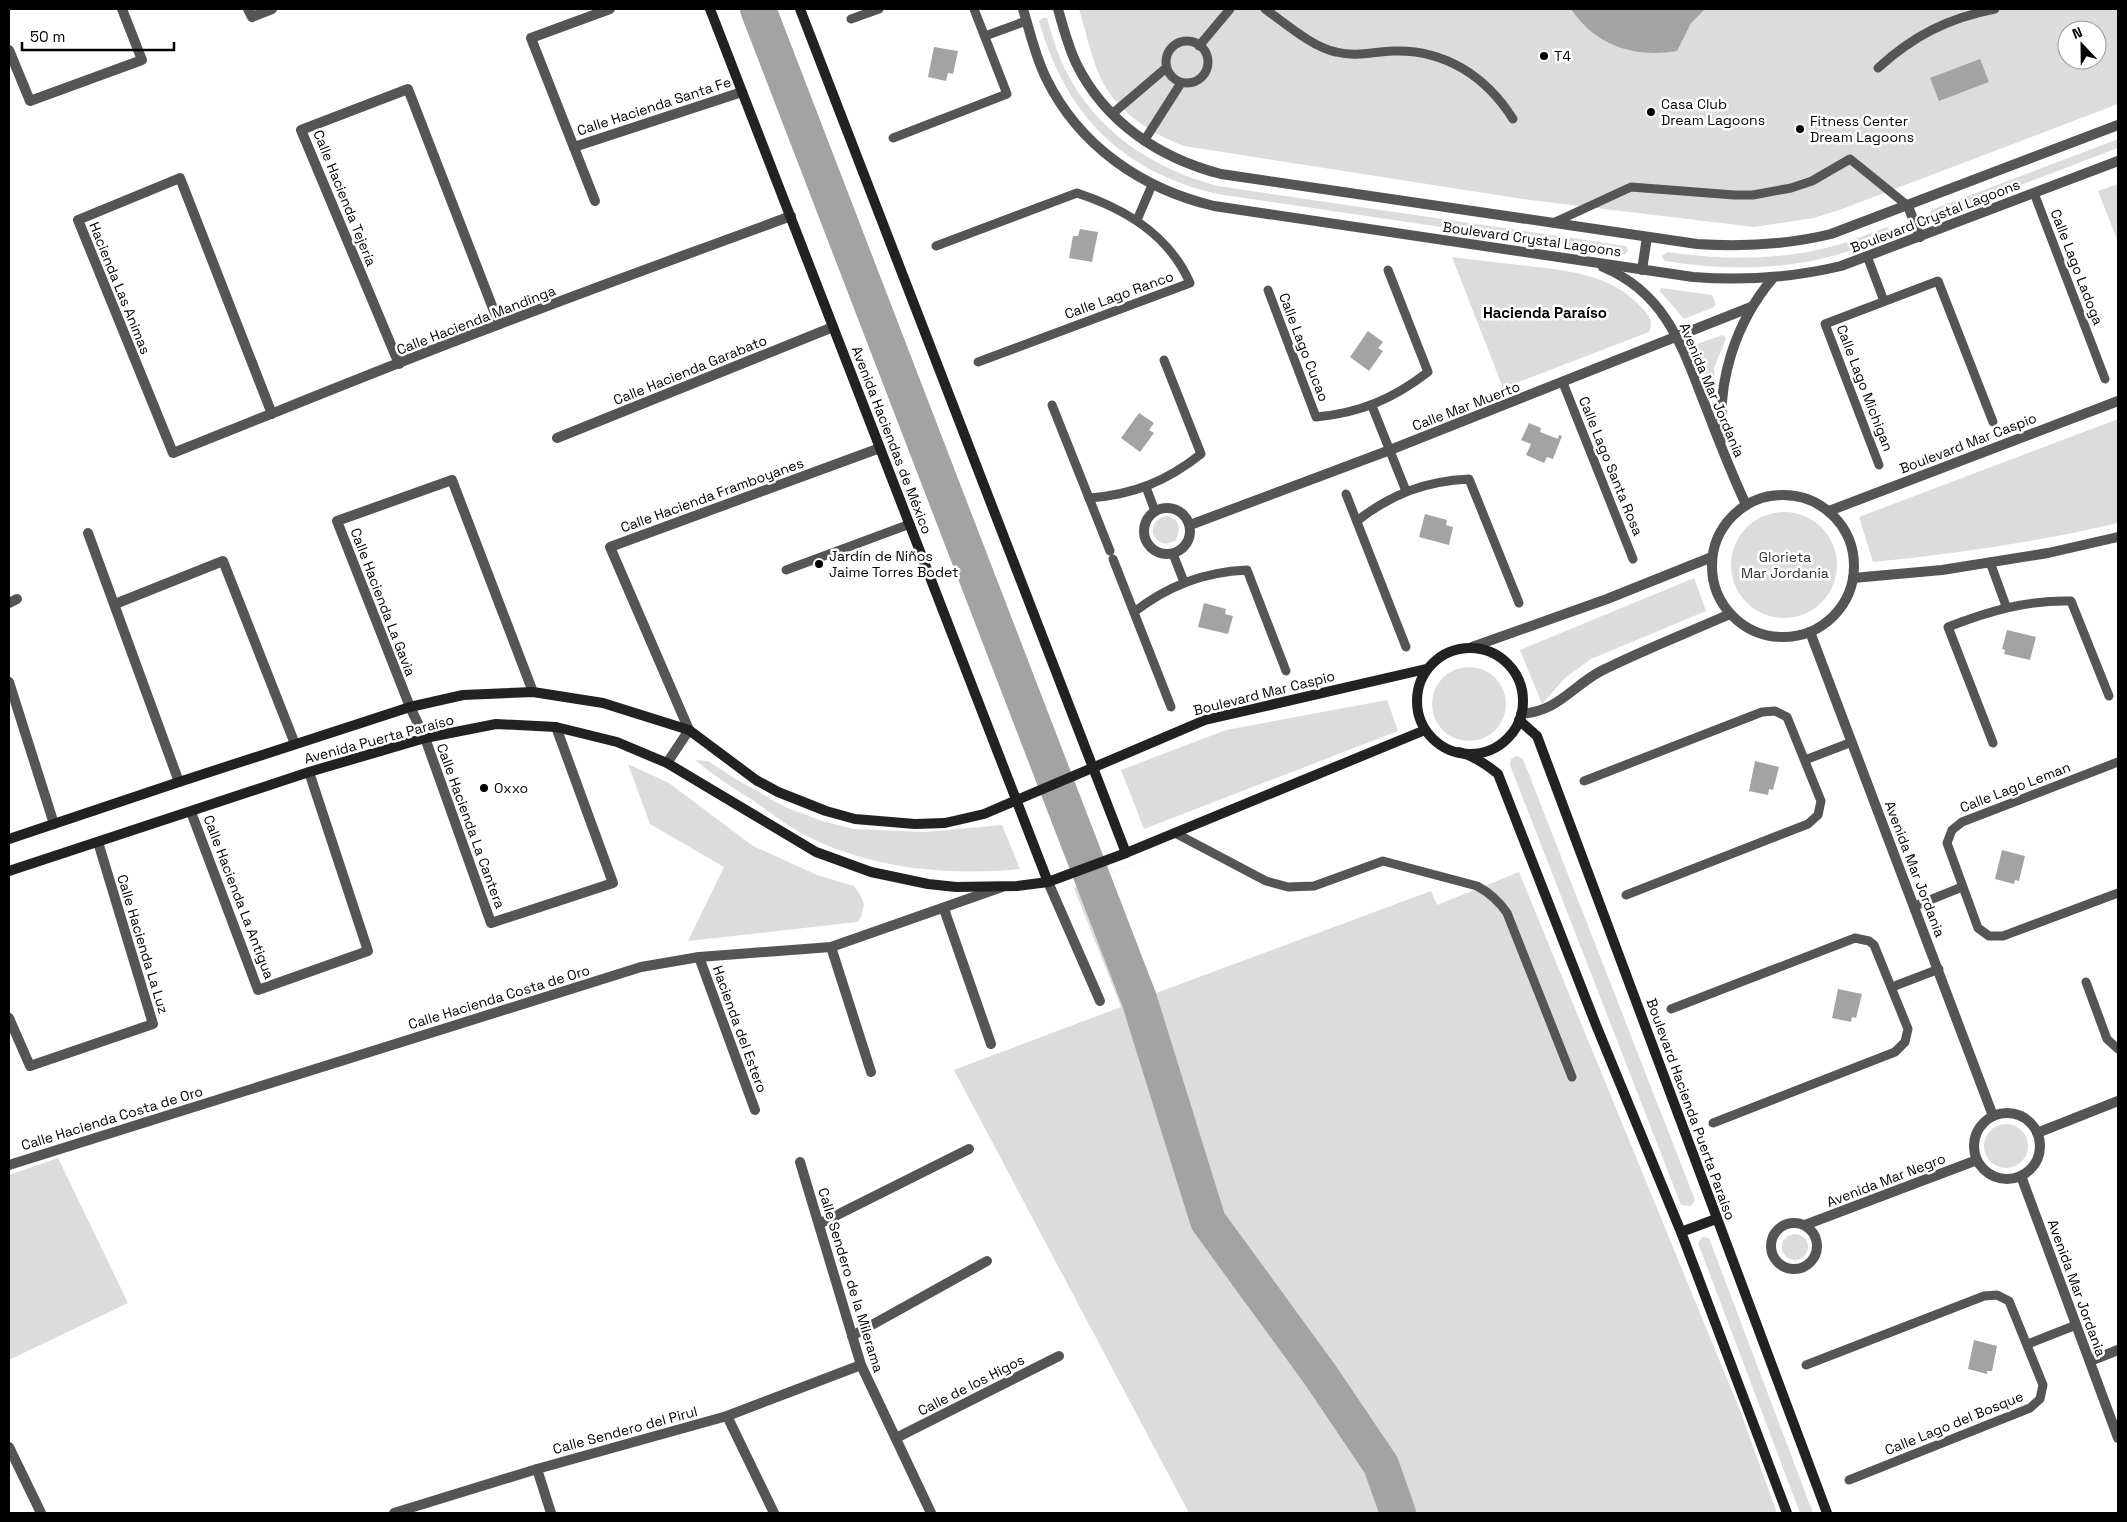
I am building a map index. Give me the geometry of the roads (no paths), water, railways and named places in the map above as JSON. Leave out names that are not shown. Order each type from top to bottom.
[{"type":"street","points":[[9,50],[30,101],[142,60],[122,9]]},
{"type":"street","points":[[248,9],[252,17],[272,9]]},
{"type":"street","name":"Calle Hacienda Santa Fe","points":[[595,201],[531,38],[610,9]]},
{"type":"street","name":"Avenida Haciendas de México","points":[[710,9],[1048,882]]},
{"type":"street","points":[[800,9],[1126,853],[1425,730]]},
{"type":"street","name":"Boulevard Crystal Lagoons","points":[[1023,9],[1036,56],[1046,78],[1072,119],[1106,154],[1125,169],[1152,185],[1190,200],[1214,206],[1642,270],[1725,280],[1773,278],[1812,273],[1840,266],[1920,237],[2118,161]]},
{"type":"street","name":"Boulevard Crystal Lagoons","points":[[1058,9],[1076,64],[1112,114],[1144,142],[1181,162],[1221,174],[1697,244],[1726,246],[1781,244],[1831,234],[2118,125]]},
{"type":"street","name":"Calle Hacienda Tejería","points":[[399,364],[301,130],[408,89],[499,324]]},
{"type":"street","name":"Calle Hacienda Santa Fe","points":[[574,147],[742,92]]},
{"type":"street","name":"Hacienda Las Animas","points":[[173,453],[78,220],[180,178],[272,414]]},
{"type":"street","points":[[1908,206],[1920,237]]},
{"type":"street","name":"Calle Hacienda Mandinga","points":[[173,453],[499,324],[791,216]]},
{"type":"street","points":[[1642,270],[1647,237]]},
{"type":"street","name":"Avenida Mar Jordania","points":[[1592,262],[1630,281],[1646,294],[1658,307],[1678,337],[1746,506]]},
{"type":"street","points":[[1722,450],[1722,406],[1727,367],[1732,350],[1751,307],[1773,278]]},
{"type":"street","name":"Calle Mar Muerto","points":[[1190,525],[1390,450],[1751,307]]},
{"type":"street","name":"Calle Hacienda Garabato","points":[[557,438],[833,327]]},
{"type":"street","name":"Boulevard Mar Caspio","points":[[1828,511],[2118,401]]},
{"type":"street","name":"Calle Hacienda Framboyanes","points":[[689,730],[610,547],[880,448]]},
{"type":"street","name":"Calle Hacienda La Gavia","points":[[425,738],[410,707],[337,521],[452,480],[533,692]]},
{"type":"street","points":[[1788,495],[1810,500],[1828,511],[1841,525],[1850,541],[1854,559],[1853,578],[1848,595],[1839,610],[1826,623],[1810,632],[1794,636],[1776,637],[1759,633],[1744,625],[1730,614],[1715,588],[1712,557],[1718,537],[1730,519],[1746,506],[1766,497],[1788,495]]},
{"type":"street","points":[[1162,508],[1178,510],[1184,515],[1190,525],[1189,538],[1186,545],[1173,554],[1153,550],[1145,540],[1145,523],[1155,511],[1162,508]]},
{"type":"street","points":[[88,533],[179,782]]},
{"type":"street","points":[[1853,578],[1942,570],[2048,553],[2118,537]]},
{"type":"street","points":[[1712,557],[1608,599],[1472,647],[1446,653],[1426,670],[1418,689],[1417,710],[1425,730],[1440,745],[1470,755],[1498,774],[1596,1025],[1681,1232],[1787,1513]]},
{"type":"street","points":[[115,604],[223,561],[295,744]]},
{"type":"street","points":[[1520,717],[1537,712],[1564,698],[1598,672],[1730,614]]},
{"type":"street","name":"Avenida Mar Jordania","points":[[1810,632],[1994,1116]]},
{"type":"street","points":[[1459,752],[1483,752],[1505,740],[1520,717],[1522,690],[1513,669],[1495,653],[1472,647]]},
{"type":"street","name":"Boulevard Mar Caspio","points":[[1031,794],[1205,720],[1426,670]]},
{"type":"street","points":[[9,682],[54,824]]},
{"type":"street","name":"Avenida Puerta Paraíso","points":[[9,839],[410,707],[463,694],[533,692],[603,703],[689,730],[735,766],[778,792],[810,806],[855,819],[900,824],[945,823],[984,814],[1031,794]]},
{"type":"street","name":"Boulevard Hacienda Puerta Paraíso","points":[[1520,717],[1537,736],[1827,1513]]},
{"type":"street","name":"Avenida Puerta Paraíso","points":[[9,871],[309,772],[425,738],[496,724],[556,726],[617,742],[667,763],[816,852],[872,872],[928,884],[1002,887],[1048,882],[1126,853]]},
{"type":"street","name":"Calle Hacienda La Cantera","points":[[425,738],[491,923],[613,883],[556,726]]},
{"type":"street","points":[[667,763],[689,730]]},
{"type":"street","name":"Calle Hacienda La Antigua","points":[[191,812],[258,990],[368,951],[309,772]]},
{"type":"street","name":"Calle Hacienda La Luz","points":[[9,1018],[30,1066],[153,1024],[98,842]]},
{"type":"street","points":[[1048,882],[1100,1001]]},
{"type":"street","name":"Calle Hacienda Costa de Oro","points":[[9,1165],[641,967],[699,957],[831,947],[944,909],[1002,887]]},
{"type":"street","points":[[944,909],[991,1044]]},
{"type":"street","points":[[831,947],[871,1072]]},
{"type":"street","name":"Hacienda del Estero","points":[[699,957],[755,1110]]},
{"type":"street","points":[[2038,1133],[2118,1101]]},
{"type":"street","points":[[2006,1113],[2019,1115],[2030,1122],[2038,1133],[2040,1152],[2030,1170],[2021,1176],[2011,1179],[1991,1175],[1977,1160],[1974,1143],[1976,1134],[1980,1127],[1994,1116],[2006,1113]]},
{"type":"street","points":[[819,1224],[969,1149]]},
{"type":"street","name":"Avenida Mar Negro","points":[[1805,1225],[1977,1160]]},
{"type":"street","name":"Calle Sendero de la Milerama","points":[[800,1162],[861,1365],[930,1513]]},
{"type":"street","name":"Avenida Mar Jordania","points":[[2021,1176],[2118,1438]]},
{"type":"street","points":[[1681,1232],[1716,1218]]},
{"type":"street","points":[[1791,1223],[1805,1225],[1815,1236],[1817,1244],[1813,1259],[1808,1265],[1800,1268],[1784,1267],[1773,1256],[1771,1249],[1774,1235],[1778,1229],[1791,1223]]},
{"type":"street","points":[[852,1336],[987,1262]]},
{"type":"street","points":[[2090,1361],[2118,1350]]},
{"type":"street","name":"Calle de los Higos","points":[[896,1438],[1059,1356]]},
{"type":"street","name":"Calle Sendero del Pirul","points":[[394,1513],[536,1469],[727,1416],[861,1365]]},
{"type":"street","points":[[727,1416],[774,1513]]},
{"type":"street","points":[[9,1447],[41,1513]]},
{"type":"street","points":[[536,1469],[551,1513]]},
{"type":"lane","points":[[851,20],[879,9]]},
{"type":"lane","points":[[893,138],[1007,94],[974,9]]},
{"type":"lane","points":[[1199,46],[1230,9]]},
{"type":"lane","points":[[1265,9],[1322,48],[1336,52],[1363,55],[1408,52],[1424,53],[1454,63],[1482,81],[1504,105],[1513,119]]},
{"type":"lane","points":[[1878,68],[1901,48],[1929,30],[1963,17],[1995,9]]},
{"type":"lane","points":[[985,36],[1026,21]]},
{"type":"lane","points":[[1188,41],[1199,46],[1206,52],[1208,59],[1205,72],[1195,82],[1181,83],[1169,75],[1166,68],[1166,55],[1175,44],[1188,41]]},
{"type":"lane","points":[[1112,114],[1166,68]]},
{"type":"lane","points":[[1144,142],[1181,83]]},
{"type":"lane","points":[[1553,223],[1631,187],[1753,195],[1791,188],[1812,180],[1850,158],[1908,206]]},
{"type":"lane","points":[[1137,220],[1152,185]]},
{"type":"lane","name":"Calle Lago Ranco","points":[[936,246],[1077,193],[1098,200],[1137,220],[1170,248],[1182,265],[1190,283],[978,362]]},
{"type":"lane","name":"Calle Lago Ladoga","points":[[2034,193],[2106,379]]},
{"type":"lane","points":[[1867,256],[1884,301]]},
{"type":"lane","name":"Calle Lago Cucao","points":[[1268,290],[1316,416],[1353,412],[1372,406],[1410,386],[1428,372],[1388,270]]},
{"type":"lane","name":"Calle Lago Michigan","points":[[1880,465],[1825,324],[1884,301],[1938,281],[1993,422]]},
{"type":"lane","points":[[1089,498],[1126,493],[1146,487],[1178,471],[1201,454],[1164,360]]},
{"type":"lane","name":"Calle Lago Santa Rosa","points":[[1563,382],[1633,559]]},
{"type":"lane","points":[[1052,405],[1171,707]]},
{"type":"lane","points":[[1372,406],[1406,490]]},
{"type":"lane","points":[[1356,521],[1371,509],[1406,490],[1440,481],[1469,478],[1518,604]]},
{"type":"lane","points":[[1146,487],[1155,511]]},
{"type":"lane","points":[[1346,494],[1406,647]]},
{"type":"lane","points":[[786,570],[910,524]]},
{"type":"lane","points":[[1173,554],[1184,582]]},
{"type":"lane","points":[[1990,562],[2006,606]]},
{"type":"lane","points":[[1134,612],[1150,600],[1184,582],[1225,571],[1247,570],[1286,671]]},
{"type":"lane","points":[[1993,743],[1948,626],[2006,606],[2049,601],[2071,601],[2109,696]]},
{"type":"lane","points":[[1584,781],[1768,711],[1775,711],[1787,717],[1821,801],[1818,815],[1808,824],[1626,895]]},
{"type":"lane","points":[[1805,760],[1852,742]]},
{"type":"lane","name":"Calle Lago Leman","points":[[2118,762],[1956,826],[1948,836],[1947,843],[1978,928],[1990,936],[1996,937],[2118,893]]},
{"type":"lane","points":[[1175,833],[1266,881],[1282,886],[1301,888],[1314,886],[1383,861],[1477,886],[1486,891],[1497,900],[1507,913],[1572,1077]]},
{"type":"lane","points":[[1915,906],[1962,887]]},
{"type":"lane","points":[[1671,1009],[1855,938],[1868,941],[1874,945],[1908,1029],[1905,1042],[1895,1052],[1713,1124]]},
{"type":"lane","points":[[1892,987],[1939,969]]},
{"type":"lane","points":[[2086,982],[2108,1039],[2118,1049]]},
{"type":"lane","name":"Calle Lago del Bosque","points":[[1806,1365],[1990,1294],[2009,1301],[2028,1344],[2043,1385],[2040,1398],[2036,1404],[1849,1480]]},
{"type":"lane","points":[[2028,1344],[2076,1326]]},
{"type":"waterway","points":[[758,9],[1139,999],[1208,1221],[1321,1376],[1381,1465],[1398,1513]]},
{"type":"place","name":"T4","points":[[1544,56]]},
{"type":"place","name":"Casa Club Dream Lagoons","points":[[1651,112]]},
{"type":"place","name":"Fitness Center Dream Lagoons","points":[[1800,129]]},
{"type":"place","name":"Jardín de Niños Jaime Torres Bodet","points":[[819,564]]},
{"type":"place","name":"Oxxo","points":[[484,788]]},
{"type":"district","name":"Hacienda Paraíso","points":[[1545,313]]},
{"type":"park label","name":"Glorieta Mar Jordania","points":[[1785,566]]}]
